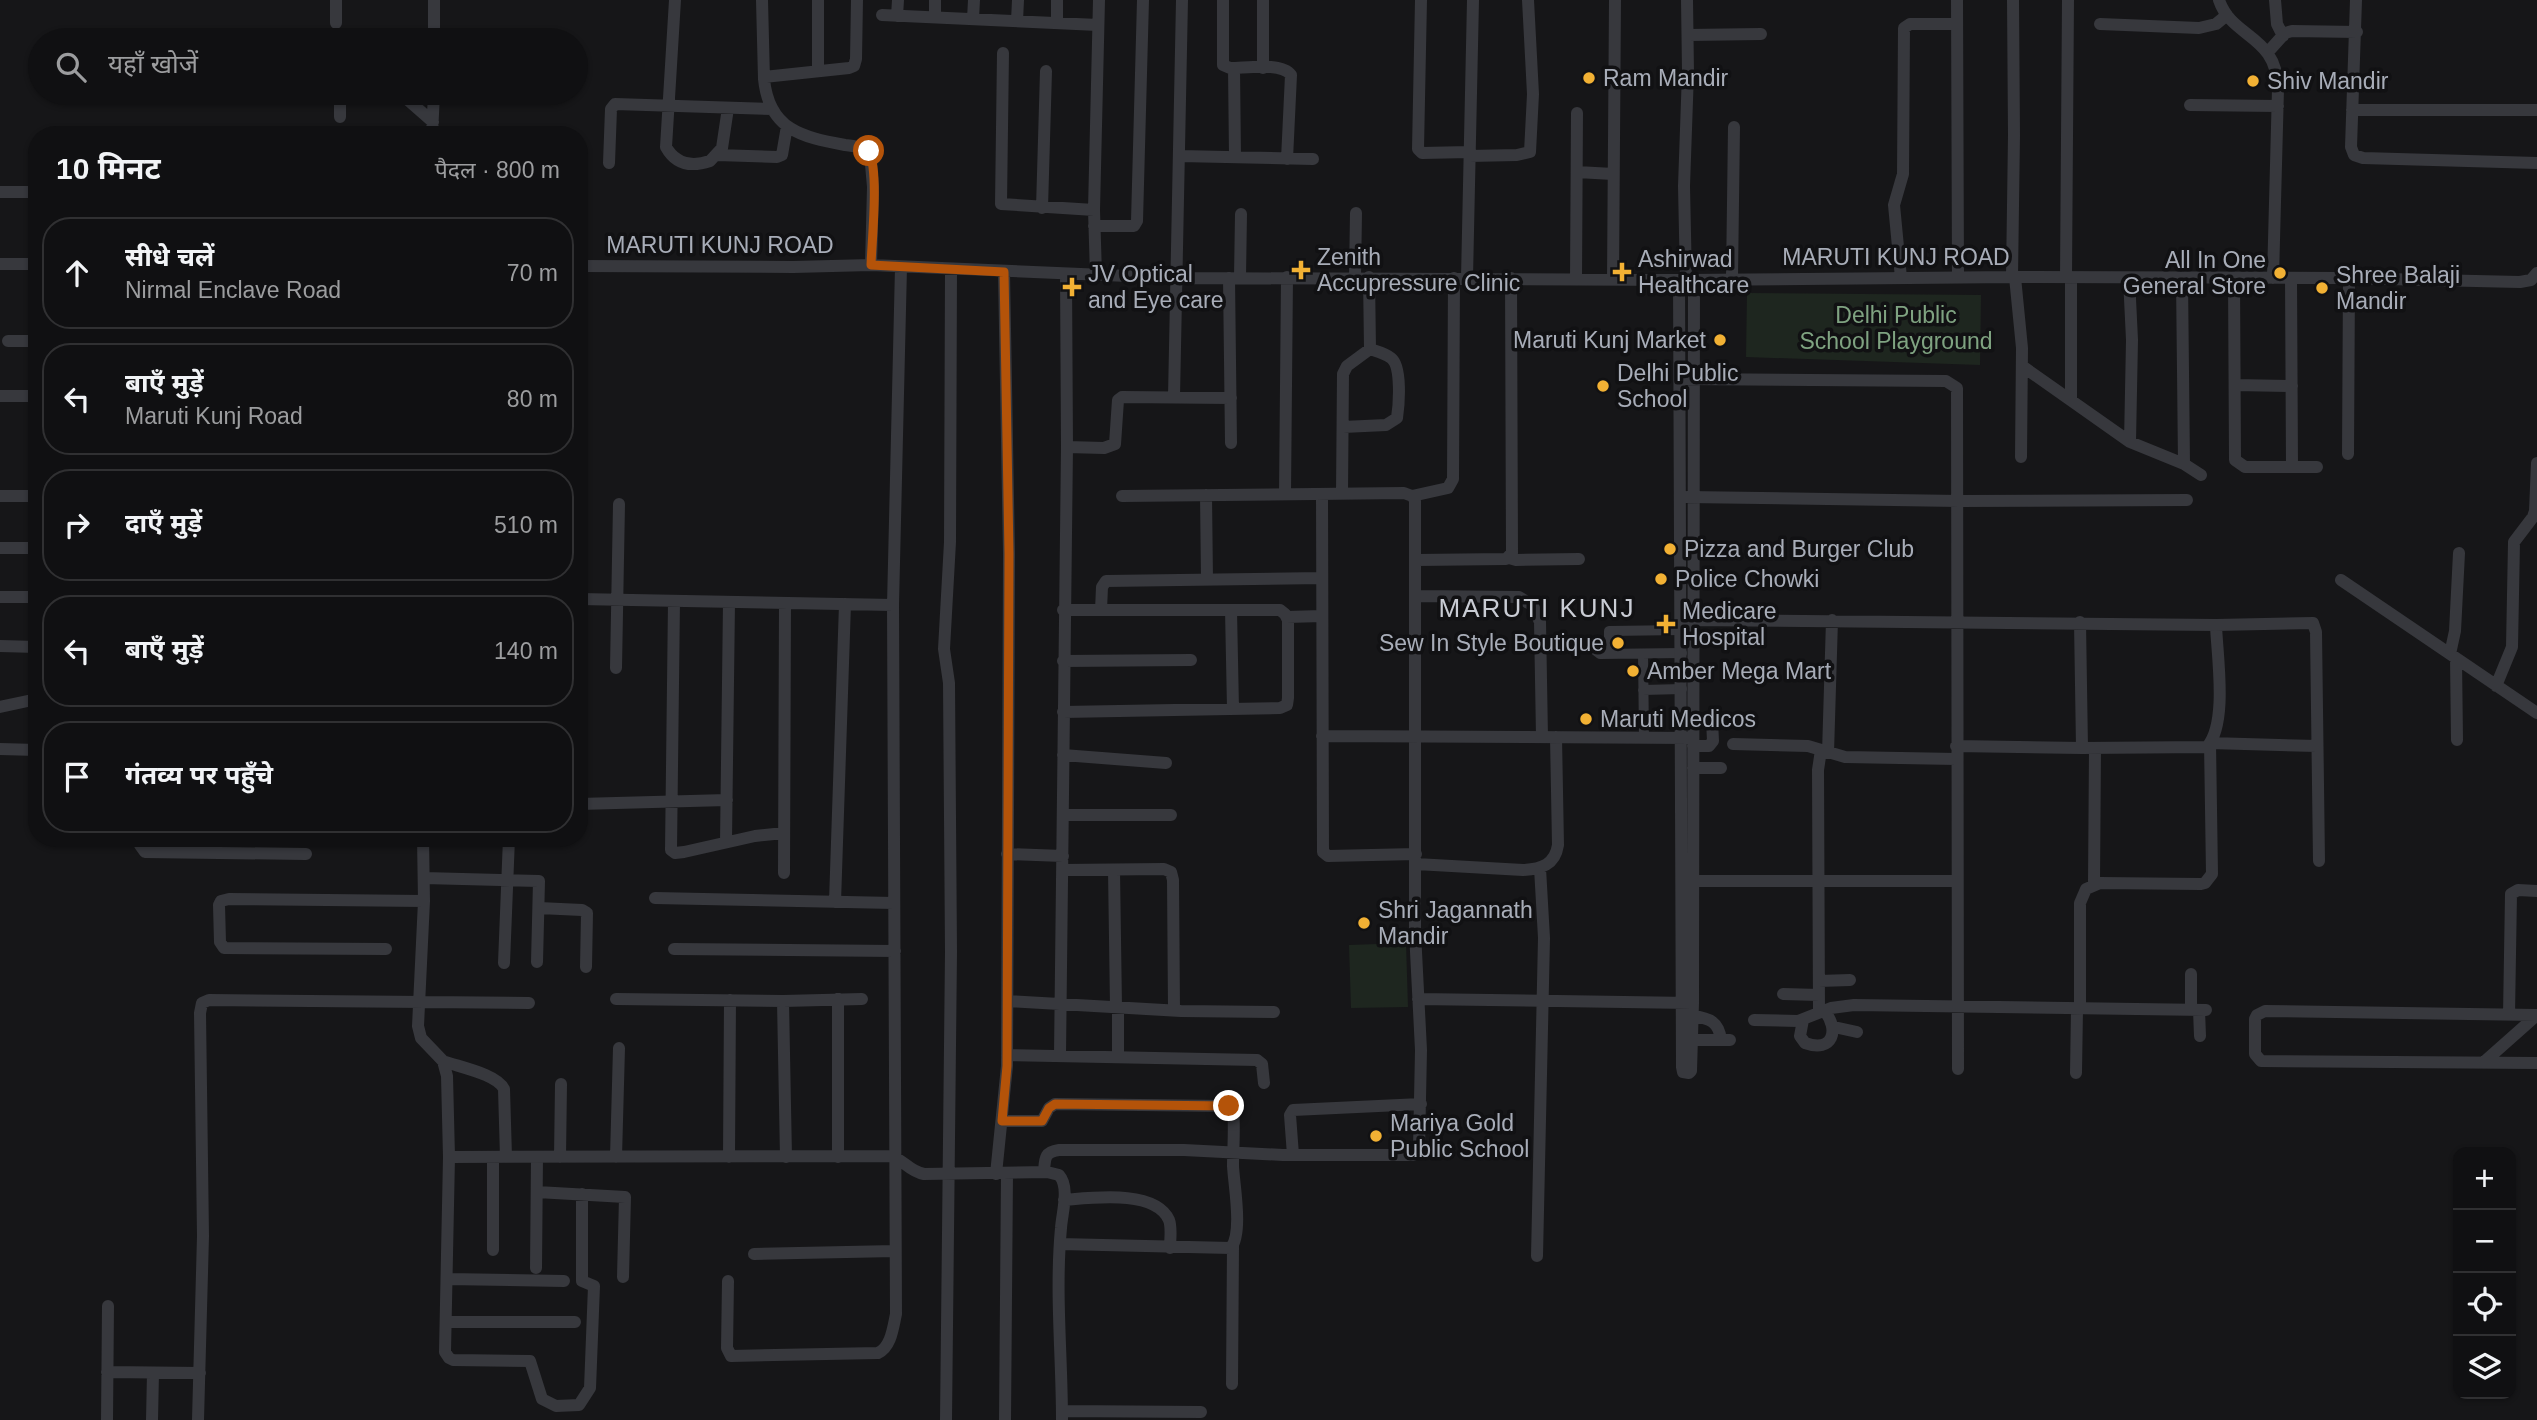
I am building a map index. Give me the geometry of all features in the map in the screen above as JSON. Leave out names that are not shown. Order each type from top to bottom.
[{"type":"street","points":[[336,0],[336,23]]},
{"type":"street","points":[[434,0],[434,28]]},
{"type":"street","points":[[674,0],[666,147],[671,156],[688,164],[710,161],[722,148],[728,108]]},
{"type":"street","points":[[762,0],[765,92],[772,109],[787,127],[809,139],[862,148],[870,153],[873,187],[871,265]]},
{"type":"street","points":[[818,0],[818,71]]},
{"type":"street","points":[[764,77],[854,66],[858,0]]},
{"type":"street","points":[[897,16],[898,0]]},
{"type":"street","points":[[935,0],[935,17]]},
{"type":"street","points":[[973,19],[974,0]]},
{"type":"street","points":[[1017,21],[1018,0]]},
{"type":"street","points":[[1057,0],[1057,23]]},
{"type":"street","points":[[1096,275],[1094,210],[1099,0]]},
{"type":"street","points":[[1094,226],[1134,226],[1137,221],[1143,0]]},
{"type":"street","points":[[1174,397],[1182,0]]},
{"type":"street","points":[[1223,0],[1222,62],[1226,67],[1281,68],[1289,71],[1291,75],[1287,159]]},
{"type":"street","points":[[1263,0],[1263,68]]},
{"type":"street","points":[[1421,0],[1418,149],[1422,153],[1517,155],[1530,152],[1533,94],[1528,0]]},
{"type":"street","points":[[1122,496],[1404,493],[1412,496],[1448,488],[1453,479],[1469,154],[1473,0]]},
{"type":"street","points":[[1613,280],[1615,0]]},
{"type":"street","points":[[1687,0],[1687,140],[1684,186],[1688,497],[1686,623],[1693,719],[1689,740],[1687,881],[1692,1040],[1691,1071],[1684,1073],[1682,1067],[1689,1007]]},
{"type":"street","points":[[1957,0],[1958,277]]},
{"type":"street","points":[[2013,0],[2014,277],[2021,331],[2021,457]]},
{"type":"street","points":[[2068,0],[2071,398]]},
{"type":"street","points":[[2219,0],[2227,15],[2268,52],[2277,70],[2273,278]]},
{"type":"street","points":[[2276,0],[2277,24],[2283,36]]},
{"type":"street","points":[[2356,0],[2357,33],[2351,147],[2358,157],[2537,163]]},
{"type":"street","points":[[882,15],[1098,25]]},
{"type":"street","points":[[2100,24],[2199,28],[2216,24],[2227,15]]},
{"type":"street","points":[[1901,278],[1894,205],[1903,174],[1904,28],[1910,24],[1957,24]]},
{"type":"street","points":[[2268,52],[2283,36],[2292,31],[2357,33]]},
{"type":"street","points":[[1688,34],[1760,34]]},
{"type":"street","points":[[1003,53],[999,202],[1003,206],[1094,210]]},
{"type":"street","points":[[1234,68],[1235,158]]},
{"type":"street","points":[[1042,208],[1046,71]]},
{"type":"street","points":[[609,163],[611,106],[615,104],[772,109]]},
{"type":"street","points":[[340,105],[340,117]]},
{"type":"street","points":[[411,105],[430,126]]},
{"type":"street","points":[[433,126],[434,105]]},
{"type":"street","points":[[2190,105],[2278,106]]},
{"type":"street","points":[[2353,110],[2537,110]]},
{"type":"street","points":[[1576,279],[1577,113]]},
{"type":"street","points":[[717,155],[777,157],[782,155],[787,127]]},
{"type":"street","points":[[1732,278],[1734,127]]},
{"type":"street","points":[[1180,156],[1314,159]]},
{"type":"street","points":[[1577,172],[1613,174]]},
{"type":"street","points":[[0,192],[28,192]]},
{"type":"street","points":[[1231,443],[1235,277],[1241,214]]},
{"type":"street","points":[[1354,277],[1356,214]]},
{"type":"street","points":[[0,264],[28,264]]},
{"type":"street","name":"MARUTI KUNJ ROAD","points":[[588,266],[871,265],[1175,278],[1686,280],[2069,277],[2349,278],[2520,282],[2535,279]]},
{"type":"street","points":[[728,1282],[727,1348],[731,1356],[878,1353],[883,1352],[887,1346],[894,1325],[893,605],[901,267]]},
{"type":"street","points":[[946,1420],[949,683],[944,649],[950,542],[951,270]]},
{"type":"street","points":[[1004,272],[1009,554],[1008,1001],[1002,1121],[1005,1420]]},
{"type":"street","points":[[1060,1055],[1063,610],[1067,447],[1066,275]]},
{"type":"street","points":[[1285,494],[1287,277]]},
{"type":"street","points":[[1369,277],[1370,349]]},
{"type":"street","points":[[1509,558],[1512,547],[1511,278]]},
{"type":"street","points":[[2129,278],[2132,340],[2130,442]]},
{"type":"street","points":[[2234,278],[2236,463],[2245,467],[2317,467]]},
{"type":"street","points":[[2291,278],[2292,467]]},
{"type":"street","points":[[2348,454],[2349,278]]},
{"type":"street","points":[[2182,279],[2184,464]]},
{"type":"street","points":[[8,341],[28,341]]},
{"type":"street","points":[[1342,494],[1344,369],[1370,349]]},
{"type":"street","points":[[1343,426],[1386,425],[1397,418],[1396,364],[1391,358],[1370,349]]},
{"type":"street","points":[[2022,366],[2130,442],[2184,464],[2201,475]]},
{"type":"street","points":[[1687,379],[1950,382],[1956,386],[1959,393],[1956,752],[1958,1069]]},
{"type":"street","points":[[2235,385],[2292,386]]},
{"type":"street","points":[[0,396],[28,396]]},
{"type":"street","points":[[1067,447],[1104,448],[1115,444],[1120,398],[1231,398]]},
{"type":"street","points":[[2496,686],[2512,647],[2514,541],[2535,511],[2537,463]]},
{"type":"street","points":[[1322,494],[1324,854],[1416,859],[1500,870],[1540,868],[1552,861],[1557,854],[1556,737]]},
{"type":"street","points":[[1206,495],[1207,580]]},
{"type":"street","points":[[0,496],[28,496]]},
{"type":"street","points":[[1044,1172],[1046,1155],[1059,1150],[1159,1149],[1293,1155],[1415,1155],[1419,1148],[1421,1050],[1415,932],[1417,560],[1416,505],[1412,496]]},
{"type":"street","points":[[1688,497],[1959,501],[2187,500]]},
{"type":"street","points":[[616,668],[619,504]]},
{"type":"street","points":[[0,548],[28,548]]},
{"type":"street","points":[[2457,740],[2453,656],[2459,553]]},
{"type":"street","points":[[1417,560],[1578,559]]},
{"type":"street","points":[[1101,610],[1102,587],[1107,581],[1322,578]]},
{"type":"street","points":[[2341,580],[2537,713]]},
{"type":"street","points":[[1417,596],[1519,597],[1533,606],[1540,622],[1542,737]]},
{"type":"street","points":[[0,597],[28,597]]},
{"type":"street","points":[[588,599],[893,605]]},
{"type":"street","points":[[674,601],[672,852],[784,833]]},
{"type":"street","points":[[726,842],[729,602]]},
{"type":"street","points":[[783,873],[785,603]]},
{"type":"street","points":[[835,902],[845,604]]},
{"type":"street","points":[[1063,610],[1280,610],[1287,617],[1287,705],[1280,709],[1063,712]]},
{"type":"street","points":[[1231,610],[1233,709]]},
{"type":"street","points":[[1287,617],[1322,616]]},
{"type":"street","points":[[1832,620],[1825,751],[1818,770],[1819,995],[1821,1011],[1834,1027],[1857,1032]]},
{"type":"street","points":[[1609,654],[1609,631],[1686,623],[1832,620],[2216,625],[2310,623],[2315,625],[2319,862]]},
{"type":"street","points":[[2080,622],[2094,884]]},
{"type":"street","points":[[1686,623],[1682,653],[1682,689],[1693,768],[1687,881]]},
{"type":"street","points":[[2076,1073],[2081,898],[2086,888],[2094,884],[2195,885],[2209,880],[2213,866],[2210,743],[2216,729],[2219,704],[2216,625]]},
{"type":"street","points":[[0,646],[28,647]]},
{"type":"street","points":[[1567,647],[1591,647],[1600,654],[1682,653]]},
{"type":"street","points":[[1643,654],[1644,737]]},
{"type":"street","points":[[1063,661],[1191,660]]},
{"type":"street","points":[[1643,690],[1682,689]]},
{"type":"street","points":[[0,707],[28,701]]},
{"type":"street","points":[[1322,736],[1644,737],[1711,744],[1711,719],[1693,719]]},
{"type":"street","points":[[1733,744],[1803,745],[1858,758],[2088,748],[2201,748],[2210,743],[2317,746]]},
{"type":"street","points":[[0,749],[28,750]]},
{"type":"street","points":[[1063,755],[1166,763]]},
{"type":"street","points":[[1693,768],[1721,768]]},
{"type":"street","points":[[588,804],[727,800]]},
{"type":"street","points":[[1063,815],[1171,815]]},
{"type":"street","points":[[141,847],[145,852],[306,854]]},
{"type":"street","points":[[212,847],[212,853]]},
{"type":"street","points":[[423,847],[424,901],[419,1001],[421,1038],[443,1061],[492,1077],[502,1084],[504,1089],[493,1251]]},
{"type":"street","points":[[504,963],[508,847]]},
{"type":"street","points":[[1007,855],[1063,856]]},
{"type":"street","points":[[1537,1256],[1544,938],[1540,868]]},
{"type":"street","points":[[1063,870],[1164,869],[1172,875],[1174,1010]]},
{"type":"street","points":[[1114,870],[1118,1056]]},
{"type":"street","points":[[424,878],[539,881],[537,962]]},
{"type":"street","points":[[1687,881],[1957,881]]},
{"type":"street","points":[[2509,1015],[2511,894],[2518,890],[2537,891]]},
{"type":"street","points":[[655,898],[894,903]]},
{"type":"street","points":[[386,949],[228,949],[220,942],[219,905],[221,901],[229,899],[424,901]]},
{"type":"street","points":[[539,908],[582,910],[587,913],[586,967]]},
{"type":"street","points":[[674,949],[895,951]]},
{"type":"street","points":[[2191,974],[2199,1010],[2200,1036]]},
{"type":"street","points":[[1819,981],[1850,980]]},
{"type":"street","points":[[1783,994],[1819,995]]},
{"type":"street","points":[[616,999],[862,999]]},
{"type":"street","points":[[838,999],[838,1157]]},
{"type":"street","points":[[1418,999],[1689,1007],[1715,1024],[1725,1040],[1692,1040]]},
{"type":"street","points":[[198,1420],[204,1236],[202,1003],[209,1000],[529,1003]]},
{"type":"street","points":[[729,1157],[730,1000]]},
{"type":"street","points":[[783,1001],[786,1157]]},
{"type":"street","points":[[1008,1001],[1174,1010],[1274,1012]]},
{"type":"street","points":[[1754,1020],[1802,1020],[1821,1011],[1854,1005],[2199,1010]]},
{"type":"street","points":[[2537,1015],[2265,1012],[2255,1019],[2255,1054],[2261,1061],[2537,1063]]},
{"type":"street","points":[[2484,1062],[2537,1015]]},
{"type":"street","points":[[1802,1020],[1800,1036],[1805,1043],[1811,1045],[1830,1040],[1834,1027]]},
{"type":"street","points":[[616,1157],[619,1048]]},
{"type":"street","points":[[1007,1055],[1118,1056],[1184,1061],[1257,1060],[1263,1068],[1264,1083]]},
{"type":"street","points":[[443,1061],[447,1076],[449,1157],[445,1352],[449,1358],[530,1361],[542,1399],[556,1406],[579,1405],[590,1388],[594,1286],[582,1281],[582,1195]]},
{"type":"street","points":[[560,1157],[561,1084]]},
{"type":"street","points":[[1002,1121],[1042,1121],[1049,1108],[1055,1104],[1231,1108],[1234,1114],[1233,1153],[1237,1189],[1233,1247],[1232,1384]]},
{"type":"street","points":[[1293,1155],[1290,1115],[1293,1110],[1421,1104]]},
{"type":"street","points":[[449,1157],[895,1157],[912,1171],[924,1174],[1044,1172],[1061,1177],[1064,1183],[1060,1244],[1062,1415],[1201,1412]]},
{"type":"street","points":[[536,1268],[537,1157]]},
{"type":"street","points":[[537,1192],[625,1197],[623,1277]]},
{"type":"street","points":[[1064,1200],[1128,1197],[1144,1201],[1168,1218],[1170,1248]]},
{"type":"street","points":[[1060,1244],[1227,1249],[1233,1247]]},
{"type":"street","points":[[754,1254],[895,1251]]},
{"type":"street","points":[[447,1279],[564,1280]]},
{"type":"street","points":[[107,1420],[108,1306]]},
{"type":"street","points":[[446,1322],[575,1322]]},
{"type":"street","points":[[107,1372],[200,1373]]},
{"type":"street","points":[[152,1420],[153,1373]]},
{"type":"green space","name":"Delhi Public School Playground","points":[[1747,293],[1981,295],[1980,365],[1746,357]]},
{"type":"green space","points":[[1406,943],[1408,1007],[1351,1008],[1349,945]]},
{"type":"place","name":"Ram Mandir","points":[[1589,78]]},
{"type":"place","name":"Shiv Mandir","points":[[2253,81]]},
{"type":"place","name":"Zenith Accupressure Clinic","points":[[1301,270]]},
{"type":"place","name":"Ashirwad Healthcare","points":[[1622,272]]},
{"type":"place","name":"All In One General Store","points":[[2280,273]]},
{"type":"place","name":"JV Optical and Eye care","points":[[1072,287]]},
{"type":"place","name":"Shree Balaji Mandir","points":[[2322,288]]},
{"type":"place","name":"Maruti Kunj Market","points":[[1720,340]]},
{"type":"place","name":"Delhi Public School","points":[[1603,386]]},
{"type":"place","name":"Pizza and Burger Club","points":[[1670,549]]},
{"type":"place","name":"Police Chowki","points":[[1661,579]]},
{"type":"place","name":"Medicare Hospital","points":[[1666,624]]},
{"type":"place","name":"Sew In Style Boutique","points":[[1618,643]]},
{"type":"place","name":"Amber Mega Mart","points":[[1633,671]]},
{"type":"place","name":"Maruti Medicos","points":[[1586,719]]},
{"type":"place","name":"Shri Jagannath Mandir","points":[[1364,923]]},
{"type":"place","name":"Mariya Gold Public School","points":[[1376,1136]]},
{"type":"district","name":"MARUTI KUNJ","points":[[1537,608]]},
{"type":"route","points":[[869,151],[873,187],[871,265],[1004,272],[1009,554],[1008,1001],[1007,1078],[1002,1121],[1042,1121],[1049,1108],[1055,1104],[1229,1106]]}]
